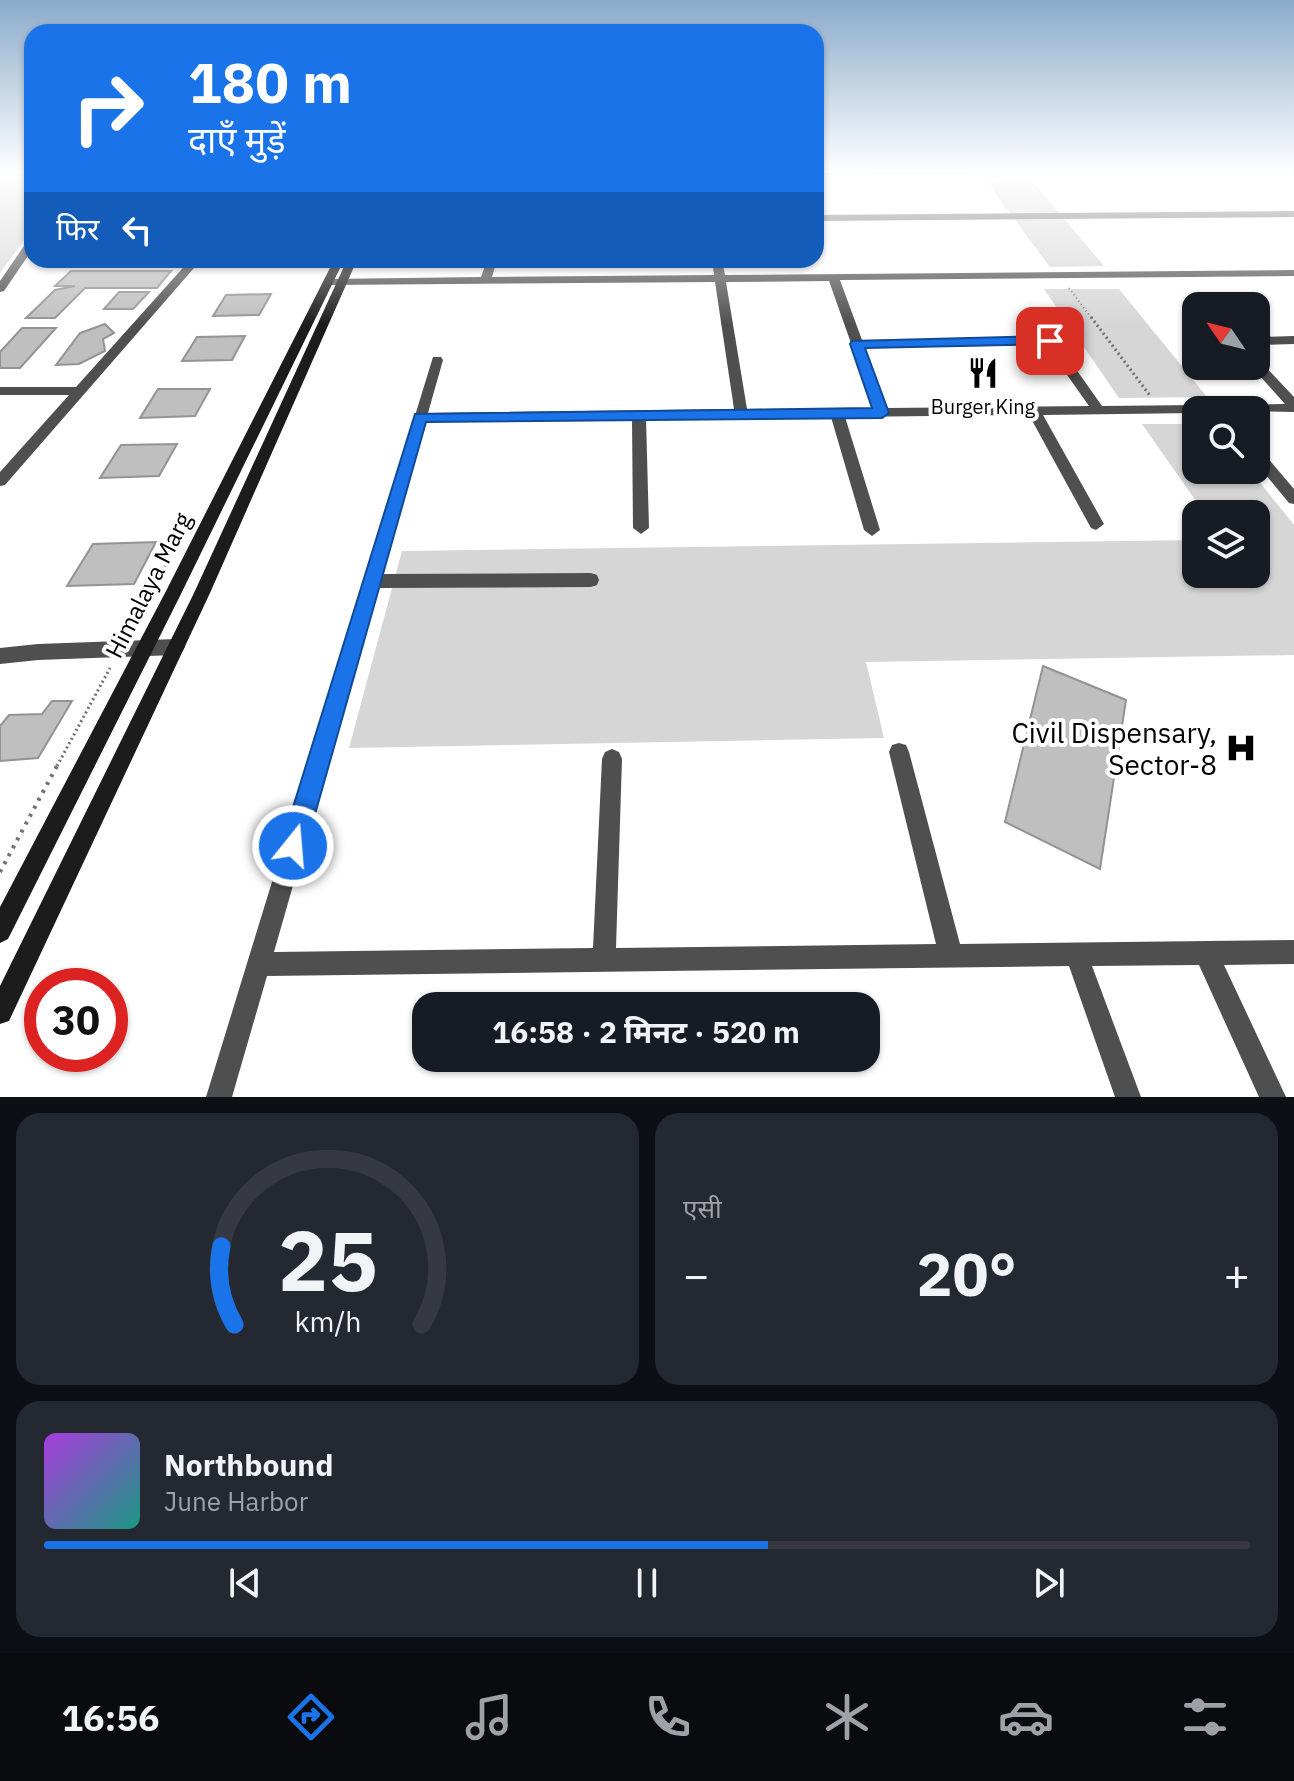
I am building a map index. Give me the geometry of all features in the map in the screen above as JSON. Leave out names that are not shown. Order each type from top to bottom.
[{"type":"main road","name":"Himalaya Marg","points":[[0,1012],[176,647],[324,326],[337,268]]},
{"type":"main road","name":"Himalaya Marg","points":[[0,931],[334,282],[345,268]]},
{"type":"street","points":[[0,289],[24,254]]},
{"type":"street","points":[[19,261],[24,261]]},
{"type":"street","points":[[0,481],[189,268]]},
{"type":"street","points":[[486,280],[490,268]]},
{"type":"street","points":[[718,268],[741,414]]},
{"type":"street","points":[[334,282],[1294,273]]},
{"type":"street","points":[[833,277],[882,413]]},
{"type":"street","points":[[1270,341],[1294,340]]},
{"type":"street","points":[[857,344],[1050,341],[1099,411]]},
{"type":"street","points":[[219,1097],[437,360]]},
{"type":"street","points":[[1270,380],[1294,407]]},
{"type":"street","points":[[0,391],[78,391]]},
{"type":"street","points":[[1270,408],[1294,407]]},
{"type":"street","points":[[420,417],[1182,410]]},
{"type":"street","points":[[1034,411],[1096,524]]},
{"type":"street","points":[[837,413],[872,530]]},
{"type":"street","points":[[639,415],[641,528]]},
{"type":"street","points":[[1270,470],[1294,499]]},
{"type":"street","points":[[372,581],[591,580]]},
{"type":"street","points":[[0,656],[176,647]]},
{"type":"street","points":[[899,752],[951,956]]},
{"type":"street","points":[[604,960],[612,759]]},
{"type":"street","points":[[259,964],[1294,952]]},
{"type":"street","points":[[1206,953],[1273,1097]]},
{"type":"street","points":[[1076,954],[1128,1097]]},
{"type":"path","points":[[1059,275],[1160,410]]},
{"type":"path","points":[[0,872],[188,523]]},
{"type":"shaded area","points":[[0,222],[24,222],[24,240],[0,273]]},
{"type":"shaded area","points":[[1017,222],[1067,222],[1104,266],[1050,267]]},
{"type":"shaded area","points":[[1044,289],[1119,289],[1182,366],[1182,380],[1193,380],[1206,396],[1119,398]]},
{"type":"shaded area","points":[[1142,424],[1182,424],[1182,481]]},
{"type":"shaded area","points":[[1184,484],[1261,484],[1294,525],[1294,655],[866,662],[884,738],[349,748],[402,551],[1182,540],[1182,588],[1270,588],[1270,500],[1195,500]]},
{"type":"building","points":[[71,271],[171,271],[157,288],[85,288],[55,318],[26,318],[55,290],[75,286],[55,286]]},
{"type":"building","points":[[119,292],[149,292],[133,309],[104,309]]},
{"type":"building","points":[[271,294],[259,315],[213,316],[226,295]]},
{"type":"building","points":[[105,324],[114,333],[103,339],[105,351],[79,364],[56,365],[80,333]]},
{"type":"building","points":[[22,328],[56,328],[20,368],[0,368],[0,352]]},
{"type":"building","points":[[245,336],[232,360],[182,361],[197,337]]},
{"type":"building","points":[[158,389],[210,389],[195,416],[140,418]]},
{"type":"building","points":[[177,444],[159,476],[100,478],[121,445]]},
{"type":"building","points":[[156,542],[134,584],[67,586],[93,544]]},
{"type":"building","points":[[1043,666],[1126,700],[1100,869],[1005,822]]},
{"type":"building","points":[[52,701],[72,701],[38,758],[0,761],[0,726],[9,715],[42,714]]},
{"type":"place","name":"Burger King","points":[[983,373]]},
{"type":"place","name":"Civil Dispensary, Sector-8","points":[[1241,748]]},
{"type":"route","points":[[293,846],[420,417],[882,413],[857,344],[1050,341]]}]
